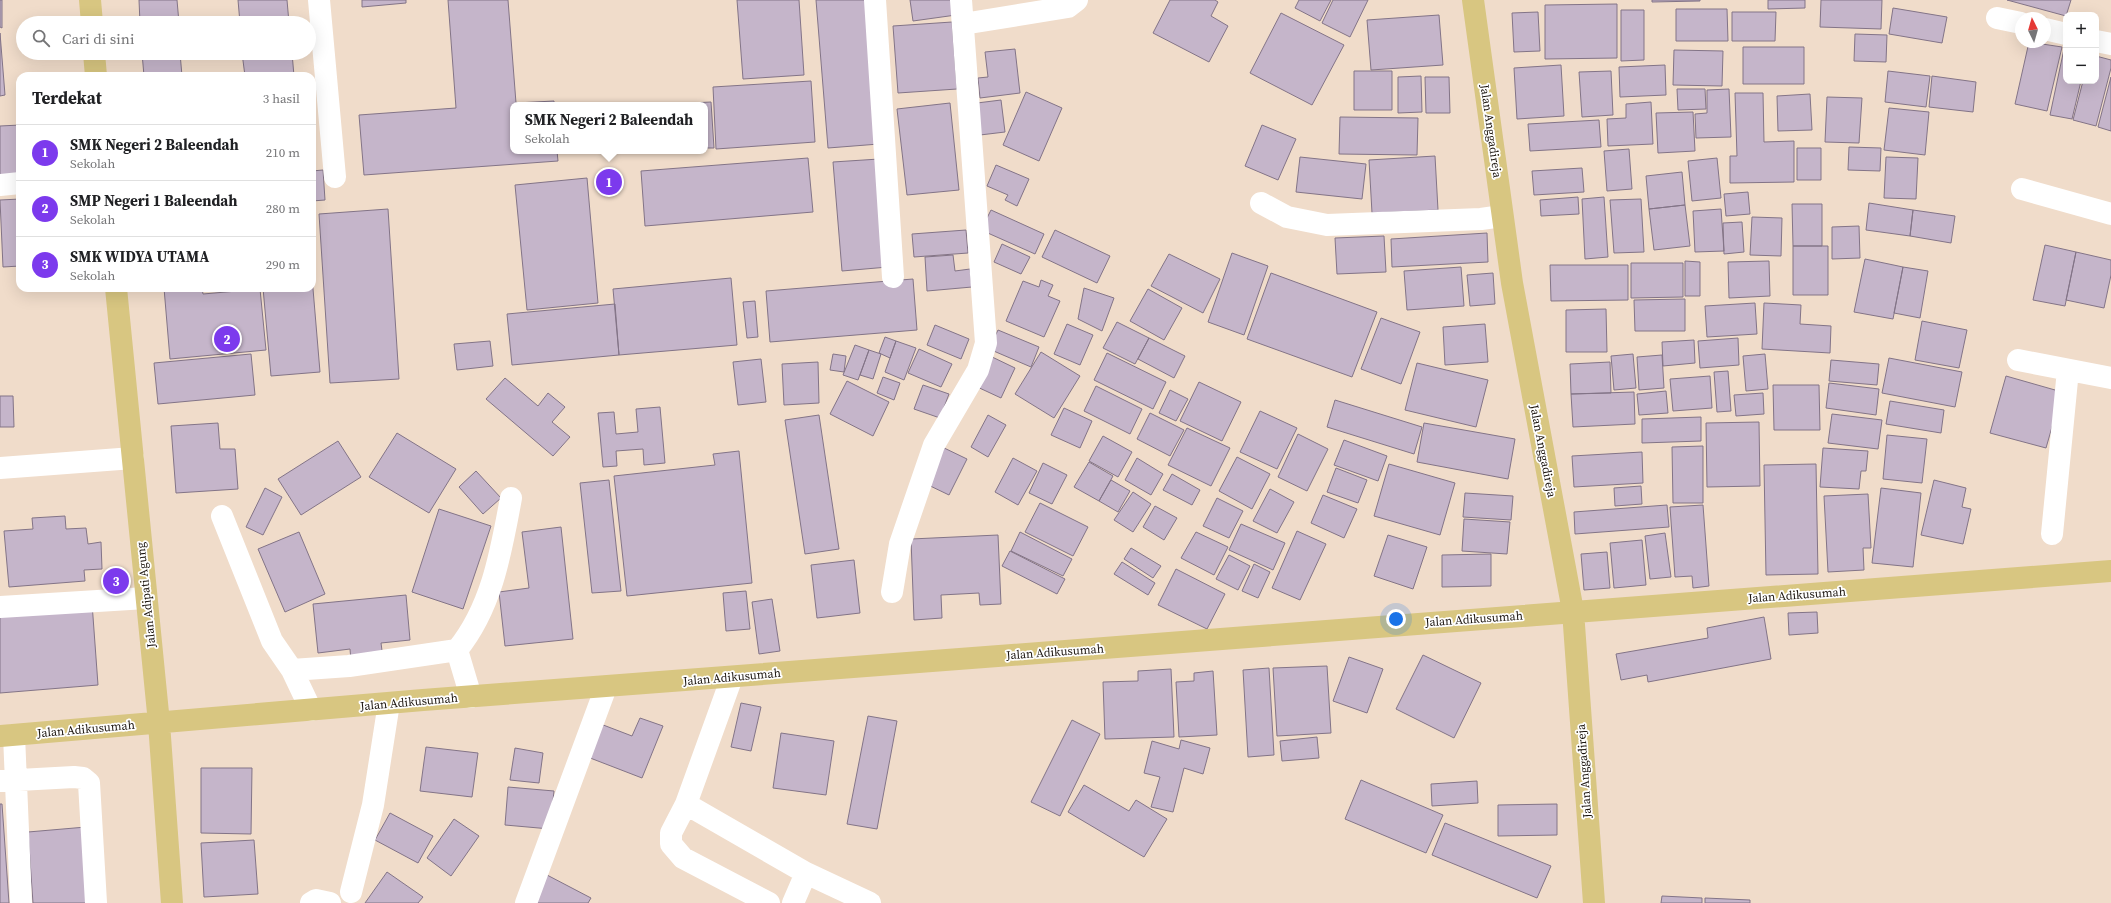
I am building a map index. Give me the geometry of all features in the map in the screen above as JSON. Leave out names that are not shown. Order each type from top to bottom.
[{"type":"main road","points":[[90,0],[91,16]]},
{"type":"main road","name":"Jalan Anggadireja","points":[[1473,0],[1512,283],[1573,611],[1594,903]]},
{"type":"main road","points":[[95,60],[96,72]]},
{"type":"main road","name":"Jalan Adipati Agung","points":[[116,292],[159,723],[172,903]]},
{"type":"main road","name":"Jalan Adikusumah","points":[[7,736],[389,703],[1573,611],[2111,571]]},
{"type":"street","points":[[319,0],[335,177]]},
{"type":"street","points":[[875,0],[892,277]]},
{"type":"street","points":[[892,592],[900,544],[934,445],[978,370],[986,343],[961,0]]},
{"type":"street","points":[[963,24],[1068,7],[1077,0]]},
{"type":"street","points":[[1997,18],[2015,22]]},
{"type":"street","points":[[2051,30],[2063,33]]},
{"type":"street","points":[[2099,41],[2111,44]]},
{"type":"street","points":[[0,185],[16,183]]},
{"type":"street","points":[[2022,190],[2111,214]]},
{"type":"street","points":[[1261,203],[1287,217],[1327,225],[1481,219],[1502,216]]},
{"type":"street","points":[[2018,360],[2111,378]]},
{"type":"street","points":[[2052,534],[2068,370]]},
{"type":"street","points":[[0,468],[133,458]]},
{"type":"street","points":[[292,670],[349,666],[457,650],[470,634],[488,597],[503,544],[511,498]]},
{"type":"street","points":[[222,516],[272,641],[292,670],[310,710]]},
{"type":"street","points":[[0,607],[146,598]]},
{"type":"street","points":[[457,650],[471,697]]},
{"type":"street","points":[[732,677],[686,804],[671,833],[671,844],[683,858],[769,903]]},
{"type":"street","points":[[526,903],[606,687]]},
{"type":"street","points":[[351,892],[373,805],[389,703]]},
{"type":"street","points":[[7,736],[8,780],[21,903]]},
{"type":"street","points":[[8,780],[74,777],[83,778],[89,783],[96,903]]},
{"type":"street","points":[[686,804],[806,873],[870,903]]},
{"type":"street","points":[[793,903],[806,873]]},
{"type":"street","points":[[311,903],[316,900],[330,903]]},
{"type":"building","points":[[0,0],[2,0],[2,28],[0,27]]},
{"type":"building","points":[[139,0],[177,0],[178,16],[140,16]]},
{"type":"building","points":[[238,0],[287,0],[288,16],[239,16]]},
{"type":"building","points":[[362,0],[406,0],[406,3],[362,7]]},
{"type":"building","points":[[448,0],[508,0],[516,102],[510,102],[510,154],[557,154],[558,161],[364,175],[359,115],[456,108]]},
{"type":"building","points":[[737,0],[799,0],[804,75],[743,79]]},
{"type":"building","points":[[816,0],[867,0],[879,144],[828,148]]},
{"type":"building","points":[[910,0],[954,0],[956,15],[913,21]]},
{"type":"building","points":[[1170,0],[1215,0],[1218,2],[1211,16],[1228,26],[1209,62],[1153,33]]},
{"type":"building","points":[[1299,0],[1331,0],[1320,21],[1295,8]]},
{"type":"building","points":[[1333,0],[1368,0],[1350,37],[1322,23]]},
{"type":"building","points":[[1652,0],[1700,0],[1700,1],[1652,2]]},
{"type":"building","points":[[1768,0],[1805,0],[1805,8],[1768,9]]},
{"type":"building","points":[[1821,0],[1882,0],[1881,29],[1820,27]]},
{"type":"building","points":[[2007,0],[2071,0],[2067,12],[2063,12],[2063,15]]},
{"type":"building","points":[[1617,4],[1617,58],[1545,59],[1545,5]]},
{"type":"building","points":[[1893,8],[1947,17],[1942,43],[1889,34]]},
{"type":"building","points":[[1676,9],[1727,9],[1728,41],[1676,41]]},
{"type":"building","points":[[1621,10],[1644,10],[1644,60],[1621,61]]},
{"type":"building","points":[[1538,12],[1540,51],[1514,52],[1512,13]]},
{"type":"building","points":[[1732,12],[1776,12],[1775,41],[1732,41]]},
{"type":"building","points":[[1281,13],[1344,45],[1312,105],[1250,73]]},
{"type":"building","points":[[1439,15],[1443,65],[1371,70],[1367,20]]},
{"type":"building","points":[[952,22],[957,89],[898,93],[893,26]]},
{"type":"building","points":[[0,33],[5,95],[0,96]]},
{"type":"building","points":[[1855,34],[1887,35],[1886,62],[1854,61]]},
{"type":"building","points":[[2051,45],[2062,47],[2047,111],[2015,104],[2028,48],[2051,48]]},
{"type":"building","points":[[1743,47],[1804,47],[1804,84],[1743,84]]},
{"type":"building","points":[[1015,49],[1020,93],[980,98],[978,78],[988,77],[985,52]]},
{"type":"building","points":[[1674,50],[1723,51],[1722,86],[1673,85]]},
{"type":"building","points":[[2063,54],[2063,84],[2080,84],[2072,119],[2050,115]]},
{"type":"building","points":[[2099,57],[2111,60],[2111,68],[2096,126],[2073,120],[2082,84],[2099,84]]},
{"type":"building","points":[[143,60],[181,60],[182,72],[144,72]]},
{"type":"building","points":[[243,60],[293,60],[294,72],[244,72]]},
{"type":"building","points":[[1561,65],[1564,116],[1517,119],[1514,68]]},
{"type":"building","points":[[1665,65],[1666,95],[1620,97],[1619,67]]},
{"type":"building","points":[[1354,71],[1392,71],[1392,110],[1354,110]]},
{"type":"building","points":[[1611,71],[1613,115],[1582,117],[1579,72]]},
{"type":"building","points":[[1888,71],[1930,76],[1926,107],[1885,102]]},
{"type":"building","points":[[1421,76],[1422,112],[1398,113],[1398,77]]},
{"type":"building","points":[[1932,76],[1976,82],[1973,112],[1929,107]]},
{"type":"building","points":[[1425,77],[1449,77],[1450,113],[1426,113]]},
{"type":"building","points":[[2111,77],[2111,131],[2098,127]]},
{"type":"building","points":[[811,81],[815,142],[716,149],[713,87]]},
{"type":"building","points":[[1677,89],[1705,89],[1706,109],[1678,110]]},
{"type":"building","points":[[1729,89],[1731,137],[1696,138],[1695,114],[1707,113],[1707,90]]},
{"type":"building","points":[[1026,92],[1062,108],[1039,161],[1003,145]]},
{"type":"building","points":[[1735,93],[1763,93],[1764,142],[1794,141],[1794,182],[1730,183],[1730,156],[1737,156]]},
{"type":"building","points":[[1810,94],[1812,130],[1778,131],[1777,96]]},
{"type":"building","points":[[1827,97],[1862,98],[1859,143],[1825,142]]},
{"type":"building","points":[[1001,100],[1005,132],[980,135],[977,103]]},
{"type":"building","points":[[708,102],[711,102],[714,148],[708,148]]},
{"type":"building","points":[[1651,102],[1653,144],[1608,146],[1607,119],[1626,118],[1626,104]]},
{"type":"building","points":[[950,103],[959,190],[907,195],[897,109]]},
{"type":"building","points":[[1889,108],[1929,112],[1925,155],[1884,150]]},
{"type":"building","points":[[1693,112],[1695,151],[1658,153],[1656,113]]},
{"type":"building","points":[[1340,117],[1418,118],[1417,155],[1339,154]]},
{"type":"building","points":[[1599,120],[1601,147],[1530,151],[1528,124]]},
{"type":"building","points":[[16,125],[16,175],[0,176],[0,126]]},
{"type":"building","points":[[1262,125],[1296,139],[1278,180],[1245,166]]},
{"type":"building","points":[[1849,147],[1881,148],[1880,171],[1848,170]]},
{"type":"building","points":[[1797,148],[1821,148],[1821,180],[1797,180]]},
{"type":"building","points":[[1629,149],[1632,189],[1607,191],[1604,151]]},
{"type":"building","points":[[1435,156],[1438,210],[1372,213],[1369,160]]},
{"type":"building","points":[[1300,157],[1366,164],[1362,199],[1296,192]]},
{"type":"building","points":[[1886,157],[1918,158],[1916,199],[1884,198]]},
{"type":"building","points":[[808,158],[813,212],[645,226],[641,171]]},
{"type":"building","points":[[1717,158],[1721,198],[1692,201],[1688,161]]},
{"type":"building","points":[[879,159],[888,267],[842,271],[833,162]]},
{"type":"building","points":[[996,165],[1029,179],[1017,206],[1005,200],[1008,195],[987,186]]},
{"type":"building","points":[[1582,168],[1584,192],[1534,195],[1532,171]]},
{"type":"building","points":[[323,170],[325,200],[316,201],[316,171]]},
{"type":"building","points":[[1682,172],[1685,205],[1649,209],[1646,176]]},
{"type":"building","points":[[587,178],[598,303],[527,310],[515,185]]},
{"type":"building","points":[[1748,192],[1750,214],[1726,216],[1724,194]]},
{"type":"building","points":[[1578,197],[1579,214],[1541,216],[1540,200]]},
{"type":"building","points":[[1604,197],[1608,257],[1585,259],[1582,199]]},
{"type":"building","points":[[16,199],[16,266],[3,267],[0,200]]},
{"type":"building","points":[[1641,199],[1644,252],[1614,253],[1610,200]]},
{"type":"building","points":[[1869,203],[1913,210],[1910,236],[1866,230]]},
{"type":"building","points":[[1792,204],[1822,204],[1822,246],[1793,246]]},
{"type":"building","points":[[1685,205],[1690,246],[1654,250],[1649,209]]},
{"type":"building","points":[[388,209],[399,379],[330,383],[319,214]]},
{"type":"building","points":[[1721,209],[1724,251],[1695,252],[1693,211]]},
{"type":"building","points":[[991,210],[1044,234],[1035,254],[981,230]]},
{"type":"building","points":[[1913,210],[1955,216],[1951,243],[1910,236]]},
{"type":"building","points":[[1752,217],[1782,218],[1781,256],[1750,255]]},
{"type":"building","points":[[1742,222],[1744,252],[1724,254],[1723,223]]},
{"type":"building","points":[[1859,226],[1860,258],[1832,259],[1832,227]]},
{"type":"building","points":[[966,230],[968,253],[914,257],[912,234]]},
{"type":"building","points":[[1055,230],[1110,256],[1097,283],[1042,257]]},
{"type":"building","points":[[1487,233],[1488,262],[1392,267],[1391,239]]},
{"type":"building","points":[[1384,236],[1386,272],[1337,274],[1335,238]]},
{"type":"building","points":[[1002,244],[1030,257],[1021,274],[994,262]]},
{"type":"building","points":[[2045,245],[2076,252],[2065,306],[2033,300]]},
{"type":"building","points":[[1793,246],[1828,246],[1828,295],[1793,295]]},
{"type":"building","points":[[2076,252],[2111,260],[2111,275],[2104,308],[2066,300]]},
{"type":"building","points":[[1232,253],[1268,266],[1244,335],[1208,322]]},
{"type":"building","points":[[1169,254],[1220,279],[1203,313],[1151,286]]},
{"type":"building","points":[[953,255],[955,271],[970,269],[972,287],[927,291],[925,257]]},
{"type":"building","points":[[1865,259],[1903,267],[1893,319],[1854,312]]},
{"type":"building","points":[[1685,261],[1700,262],[1700,296],[1685,296]]},
{"type":"building","points":[[1769,261],[1770,296],[1729,298],[1728,262]]},
{"type":"building","points":[[1631,263],[1683,263],[1683,297],[1631,298]]},
{"type":"building","points":[[1550,265],[1628,265],[1628,300],[1551,301]]},
{"type":"building","points":[[1461,267],[1464,306],[1407,310],[1404,271]]},
{"type":"building","points":[[1903,267],[1928,271],[1920,318],[1894,313]]},
{"type":"building","points":[[1271,273],[1377,312],[1352,377],[1247,339]]},
{"type":"building","points":[[1493,273],[1495,304],[1470,306],[1467,275]]},
{"type":"building","points":[[731,278],[737,345],[619,355],[613,289]]},
{"type":"building","points":[[913,279],[917,330],[770,342],[766,291]]},
{"type":"building","points":[[1041,280],[1053,285],[1048,296],[1060,301],[1044,337],[1006,321],[1023,281],[1039,287]]},
{"type":"building","points":[[1084,288],[1114,298],[1102,331],[1078,319]]},
{"type":"building","points":[[1148,289],[1182,308],[1164,340],[1130,321]]},
{"type":"building","points":[[164,292],[203,292],[203,294],[226,292],[260,292],[266,350],[170,359]]},
{"type":"building","points":[[263,292],[313,292],[320,372],[271,376]]},
{"type":"building","points":[[1685,299],[1685,331],[1635,331],[1634,300]]},
{"type":"building","points":[[755,301],[758,337],[747,338],[743,302]]},
{"type":"building","points":[[1755,303],[1757,334],[1707,337],[1705,306]]},
{"type":"building","points":[[1764,303],[1801,305],[1800,324],[1831,326],[1830,353],[1762,349]]},
{"type":"building","points":[[615,304],[619,355],[512,365],[507,314]]},
{"type":"building","points":[[1606,309],[1607,352],[1566,352],[1566,310]]},
{"type":"building","points":[[1381,318],[1420,332],[1401,384],[1361,369]]},
{"type":"building","points":[[1922,321],[1967,330],[1959,368],[1915,360]]},
{"type":"building","points":[[1117,322],[1149,338],[1135,364],[1103,348]]},
{"type":"building","points":[[1067,324],[1093,335],[1080,365],[1054,354]]},
{"type":"building","points":[[1485,324],[1488,362],[1445,365],[1443,327]]},
{"type":"building","points":[[935,325],[969,339],[961,359],[927,345]]},
{"type":"building","points":[[998,330],[1039,347],[1031,367],[989,349]]},
{"type":"building","points":[[885,337],[896,341],[890,358],[879,353]]},
{"type":"building","points":[[1149,338],[1185,356],[1174,378],[1138,359]]},
{"type":"building","points":[[1738,338],[1739,365],[1700,368],[1698,341]]},
{"type":"building","points":[[1694,340],[1695,363],[1663,366],[1662,342]]},
{"type":"building","points":[[490,341],[493,366],[457,370],[454,344]]},
{"type":"building","points":[[896,341],[916,348],[904,380],[885,372]]},
{"type":"building","points":[[855,345],[869,350],[858,380],[843,375]]},
{"type":"building","points":[[919,349],[952,364],[941,387],[908,373]]},
{"type":"building","points":[[869,350],[881,354],[873,379],[860,375]]},
{"type":"building","points":[[1041,352],[1080,376],[1054,418],[1015,394]]},
{"type":"building","points":[[1107,353],[1166,382],[1153,409],[1094,380]]},
{"type":"building","points":[[251,354],[255,395],[158,404],[154,363]]},
{"type":"building","points":[[833,354],[846,356],[844,372],[830,370]]},
{"type":"building","points":[[1633,354],[1636,388],[1614,390],[1611,356]]},
{"type":"building","points":[[1765,354],[1768,389],[1746,391],[1743,356]]},
{"type":"building","points":[[988,355],[1015,368],[1001,398],[973,385]]},
{"type":"building","points":[[1662,355],[1664,388],[1639,390],[1637,357]]},
{"type":"building","points":[[1889,358],[1962,372],[1955,407],[1882,393]]},
{"type":"building","points":[[761,359],[766,402],[738,405],[733,362]]},
{"type":"building","points":[[1831,360],[1879,364],[1877,385],[1829,381]]},
{"type":"building","points":[[818,362],[819,403],[784,405],[782,364]]},
{"type":"building","points":[[1610,362],[1611,393],[1571,394],[1570,364]]},
{"type":"building","points":[[1417,363],[1488,380],[1476,427],[1405,410]]},
{"type":"building","points":[[1728,371],[1731,411],[1717,412],[1714,372]]},
{"type":"building","points":[[1710,376],[1712,408],[1673,411],[1670,379]]},
{"type":"building","points":[[2006,376],[2062,392],[2046,448],[1990,433]]},
{"type":"building","points":[[883,377],[900,383],[894,400],[877,393]]},
{"type":"building","points":[[505,378],[538,406],[548,393],[565,407],[552,422],[570,437],[553,456],[486,399]]},
{"type":"building","points":[[847,381],[889,402],[873,436],[830,414]]},
{"type":"building","points":[[1199,382],[1241,402],[1222,441],[1180,421]]},
{"type":"building","points":[[1829,383],[1879,389],[1876,415],[1826,408]]},
{"type":"building","points":[[923,385],[949,394],[940,418],[914,409]]},
{"type":"building","points":[[1773,385],[1819,385],[1820,430],[1774,430]]},
{"type":"building","points":[[1096,386],[1142,409],[1130,434],[1084,411]]},
{"type":"building","points":[[1170,390],[1188,399],[1176,421],[1159,413]]},
{"type":"building","points":[[1666,391],[1668,413],[1639,415],[1637,394]]},
{"type":"building","points":[[1634,392],[1635,424],[1573,427],[1571,394]]},
{"type":"building","points":[[1763,393],[1764,414],[1736,416],[1734,395]]},
{"type":"building","points":[[0,396],[13,396],[14,427],[0,427]]},
{"type":"building","points":[[1335,400],[1422,427],[1414,454],[1327,427]]},
{"type":"building","points":[[1890,401],[1944,410],[1941,433],[1886,424]]},
{"type":"building","points":[[660,407],[665,463],[644,465],[643,449],[616,451],[617,466],[603,467],[598,413],[614,412],[616,434],[638,432],[636,409]]},
{"type":"building","points":[[1064,408],[1092,421],[1080,448],[1051,435]]},
{"type":"building","points":[[1260,411],[1297,428],[1277,469],[1240,452]]},
{"type":"building","points":[[1150,413],[1184,430],[1170,456],[1137,439]]},
{"type":"building","points":[[1832,414],[1882,420],[1878,449],[1828,443]]},
{"type":"building","points":[[819,415],[839,549],[805,554],[785,420]]},
{"type":"building","points":[[988,415],[1006,425],[988,457],[971,447]]},
{"type":"building","points":[[1701,417],[1701,441],[1642,443],[1642,419]]},
{"type":"building","points":[[1759,422],[1760,486],[1707,487],[1706,423]]},
{"type":"building","points":[[218,423],[220,449],[235,449],[238,489],[176,493],[171,426]]},
{"type":"building","points":[[1424,423],[1515,439],[1508,479],[1417,462]]},
{"type":"building","points":[[1187,428],[1230,448],[1211,486],[1168,465]]},
{"type":"building","points":[[397,433],[456,469],[429,513],[369,477]]},
{"type":"building","points":[[1298,434],[1328,449],[1307,491],[1278,477]]},
{"type":"building","points":[[1887,435],[1927,439],[1922,483],[1883,479]]},
{"type":"building","points":[[1103,436],[1132,452],[1118,477],[1089,461]]},
{"type":"building","points":[[1344,440],[1387,456],[1378,481],[1334,465]]},
{"type":"building","points":[[338,441],[361,477],[301,515],[278,479]]},
{"type":"building","points":[[940,446],[967,459],[949,495],[922,482]]},
{"type":"building","points":[[1703,446],[1703,503],[1673,503],[1672,447]]},
{"type":"building","points":[[1823,448],[1868,451],[1866,471],[1861,471],[1859,489],[1820,487]]},
{"type":"building","points":[[739,451],[752,583],[627,596],[614,476],[715,465],[713,454]]},
{"type":"building","points":[[1642,452],[1643,483],[1574,487],[1572,456]]},
{"type":"building","points":[[1237,457],[1270,474],[1252,509],[1219,491]]},
{"type":"building","points":[[1013,458],[1037,471],[1018,505],[995,492]]},
{"type":"building","points":[[1137,458],[1163,474],[1151,495],[1125,480]]},
{"type":"building","points":[[1089,462],[1113,476],[1099,501],[1074,487]]},
{"type":"building","points":[[1043,463],[1067,475],[1052,504],[1029,493]]},
{"type":"building","points":[[1389,464],[1455,483],[1440,535],[1374,516]]},
{"type":"building","points":[[1816,464],[1818,574],[1766,575],[1764,465]]},
{"type":"building","points":[[1336,468],[1367,480],[1358,503],[1327,492]]},
{"type":"building","points":[[476,471],[501,498],[483,514],[459,487]]},
{"type":"building","points":[[1172,474],[1200,490],[1192,505],[1163,490]]},
{"type":"building","points":[[609,480],[621,591],[592,593],[580,483]]},
{"type":"building","points":[[1111,480],[1130,491],[1118,512],[1099,501]]},
{"type":"building","points":[[1934,480],[1966,488],[1962,507],[1971,509],[1963,544],[1921,535]]},
{"type":"building","points":[[1641,486],[1642,504],[1615,506],[1614,488]]},
{"type":"building","points":[[265,488],[282,497],[263,535],[246,527]]},
{"type":"building","points":[[1881,488],[1921,493],[1913,567],[1872,563]]},
{"type":"building","points":[[1270,489],[1294,502],[1277,533],[1253,521]]},
{"type":"building","points":[[1133,492],[1151,504],[1133,532],[1114,520]]},
{"type":"building","points":[[1465,493],[1513,496],[1511,520],[1463,517]]},
{"type":"building","points":[[1868,494],[1871,548],[1863,548],[1864,570],[1828,572],[1824,496]]},
{"type":"building","points":[[1323,495],[1357,509],[1344,538],[1311,523]]},
{"type":"building","points":[[1217,498],[1243,511],[1229,538],[1203,526]]},
{"type":"building","points":[[1040,503],[1088,527],[1073,556],[1025,532]]},
{"type":"building","points":[[1667,505],[1669,527],[1575,534],[1574,512]]},
{"type":"building","points":[[1703,505],[1709,586],[1693,588],[1692,576],[1675,577],[1670,507]]},
{"type":"building","points":[[1155,506],[1177,518],[1164,540],[1143,527]]},
{"type":"building","points":[[439,509],[491,526],[463,609],[412,592]]},
{"type":"building","points":[[65,516],[66,529],[86,528],[88,544],[101,542],[102,569],[84,570],[85,581],[9,587],[4,531],[33,529],[32,518]]},
{"type":"building","points":[[1464,519],[1510,522],[1507,554],[1462,551]]},
{"type":"building","points":[[1241,524],[1285,543],[1273,570],[1229,550]]},
{"type":"building","points":[[561,527],[573,639],[505,646],[499,592],[529,588],[522,532]]},
{"type":"building","points":[[1297,531],[1326,544],[1300,600],[1272,588]]},
{"type":"building","points":[[299,532],[325,594],[285,612],[258,549]]},
{"type":"building","points":[[1020,532],[1072,559],[1063,576],[1011,551]]},
{"type":"building","points":[[1196,532],[1228,547],[1214,575],[1181,558]]},
{"type":"building","points":[[1665,533],[1671,577],[1650,579],[1645,536]]},
{"type":"building","points":[[998,535],[1001,604],[980,605],[979,593],[941,595],[942,618],[914,620],[911,539]]},
{"type":"building","points":[[1388,535],[1427,547],[1413,589],[1374,576]]},
{"type":"building","points":[[1642,540],[1646,585],[1614,588],[1610,543]]},
{"type":"building","points":[[1131,548],[1161,566],[1153,578],[1124,559]]},
{"type":"building","points":[[1010,551],[1065,579],[1057,594],[1002,566]]},
{"type":"building","points":[[1607,552],[1610,588],[1584,590],[1581,554]]},
{"type":"building","points":[[1491,554],[1491,586],[1442,587],[1442,555]]},
{"type":"building","points":[[1229,555],[1250,566],[1238,590],[1216,579]]},
{"type":"building","points":[[854,560],[860,613],[817,618],[811,565]]},
{"type":"building","points":[[1122,562],[1155,583],[1148,595],[1114,574]]},
{"type":"building","points":[[1254,564],[1270,572],[1258,598],[1242,591]]},
{"type":"building","points":[[1176,569],[1225,594],[1207,629],[1158,605]]},
{"type":"building","points":[[746,591],[750,629],[726,631],[723,593]]},
{"type":"building","points":[[406,595],[410,640],[381,643],[383,658],[351,661],[350,649],[318,653],[313,604]]},
{"type":"building","points":[[772,599],[780,651],[759,654],[752,602]]},
{"type":"building","points":[[92,603],[98,685],[0,693],[0,610]]},
{"type":"building","points":[[1817,612],[1818,633],[1789,635],[1788,613]]},
{"type":"building","points":[[1764,617],[1771,659],[1648,682],[1647,675],[1621,680],[1616,654],[1708,638],[1707,628]]},
{"type":"building","points":[[1423,655],[1481,683],[1454,738],[1396,709]]},
{"type":"building","points":[[1349,657],[1383,669],[1367,713],[1333,701]]},
{"type":"building","points":[[1327,666],[1331,733],[1277,736],[1273,668]]},
{"type":"building","points":[[1269,668],[1274,755],[1248,757],[1243,670]]},
{"type":"building","points":[[1171,669],[1174,737],[1105,739],[1103,682],[1138,681],[1138,671]]},
{"type":"building","points":[[1213,671],[1217,735],[1179,737],[1176,682],[1194,681],[1194,673]]},
{"type":"building","points":[[741,703],[761,707],[751,751],[731,747]]},
{"type":"building","points":[[868,716],[897,721],[877,829],[847,824]]},
{"type":"building","points":[[640,718],[663,726],[642,778],[585,756],[598,723],[632,736]]},
{"type":"building","points":[[1072,720],[1100,734],[1060,816],[1031,802]]},
{"type":"building","points":[[781,733],[834,741],[826,795],[773,788]]},
{"type":"building","points":[[1317,737],[1319,758],[1282,761],[1280,741]]},
{"type":"building","points":[[1181,740],[1210,748],[1203,774],[1184,768],[1173,812],[1151,807],[1160,777],[1144,773],[1152,741],[1179,749]]},
{"type":"building","points":[[426,747],[478,753],[472,797],[420,791]]},
{"type":"building","points":[[515,748],[543,753],[539,783],[510,780]]},
{"type":"building","points":[[201,768],[252,768],[251,834],[201,833]]},
{"type":"building","points":[[1361,780],[1443,815],[1426,853],[1345,819]]},
{"type":"building","points":[[1477,781],[1478,803],[1432,806],[1431,784]]},
{"type":"building","points":[[1084,785],[1129,811],[1136,800],[1167,819],[1144,857],[1068,812]]},
{"type":"building","points":[[508,787],[554,791],[550,829],[505,825]]},
{"type":"building","points":[[0,804],[2,804],[9,903],[0,903]]},
{"type":"building","points":[[1557,804],[1557,835],[1498,836],[1498,805]]},
{"type":"building","points":[[390,813],[433,836],[418,863],[375,840]]},
{"type":"building","points":[[454,819],[479,836],[451,876],[427,858]]},
{"type":"building","points":[[1445,823],[1551,866],[1537,898],[1432,855]]},
{"type":"building","points":[[86,827],[91,903],[33,903],[28,832]]},
{"type":"building","points":[[254,840],[258,894],[204,897],[201,843]]},
{"type":"building","points":[[387,872],[423,897],[418,903],[365,903]]},
{"type":"building","points":[[547,875],[591,898],[588,903],[532,903]]},
{"type":"building","points":[[1662,896],[1702,898],[1702,903],[1661,903]]},
{"type":"building","points":[[1705,898],[1750,900],[1750,903],[1705,903]]},
{"type":"place","name":"SMK Negeri 2 Baleendah","points":[[609,182]]},
{"type":"place","name":"SMP Negeri 1 Baleendah","points":[[227,339]]},
{"type":"place","name":"SMK WIDYA UTAMA","points":[[116,581]]}]
